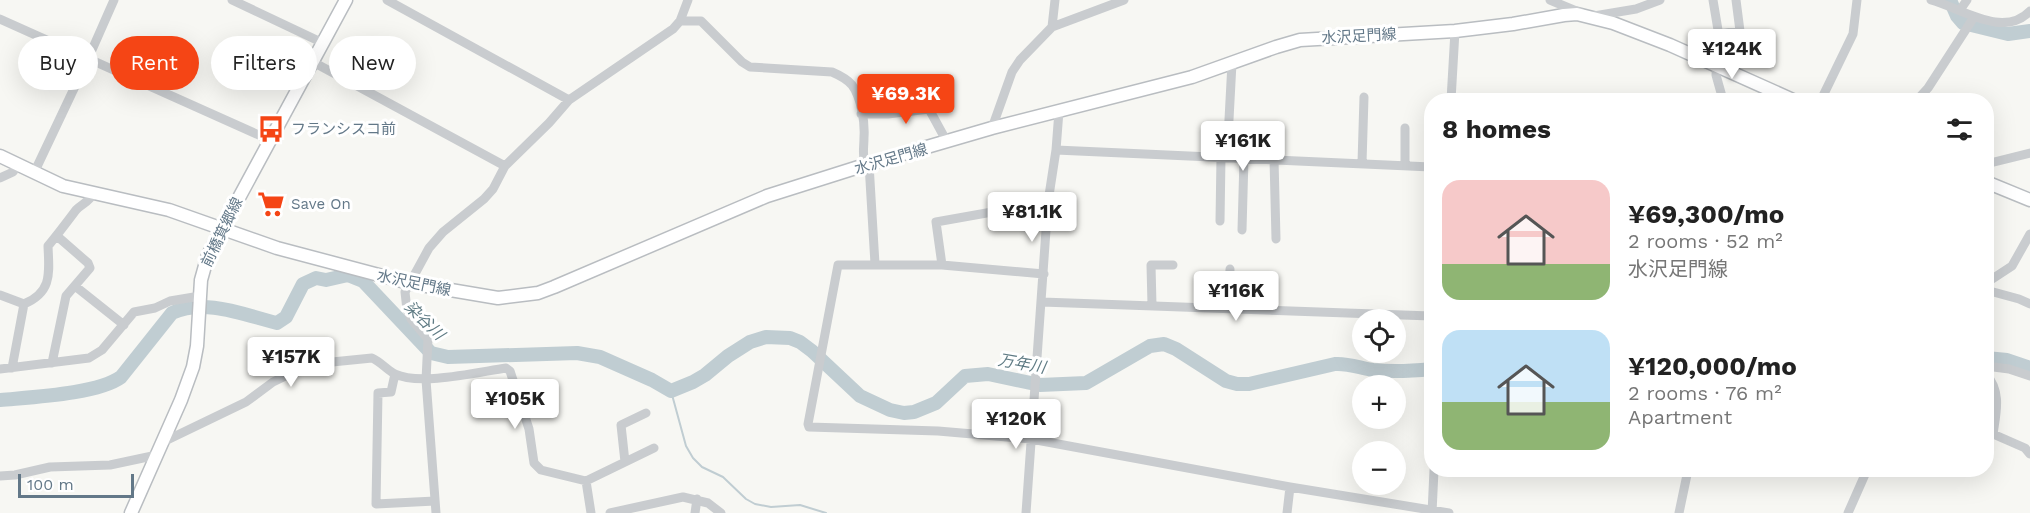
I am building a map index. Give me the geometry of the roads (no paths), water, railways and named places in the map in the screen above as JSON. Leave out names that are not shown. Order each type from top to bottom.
[{"type":"main road","name":"前橋箕郷線","points":[[317,54],[346,0]]},
{"type":"main road","name":"水沢足門線","points":[[0,156],[63,186],[169,210],[287,251],[409,283],[498,298],[538,293],[757,201],[867,165],[992,128],[1192,77],[1276,46],[1300,40],[1455,30],[1513,24],[1564,15],[1590,17],[1632,30],[1778,93]]},
{"type":"main road","name":"前橋箕郷線","points":[[131,513],[193,367],[205,262],[298,90]]},
{"type":"main road","points":[[1994,185],[2030,200]]},
{"type":"street","points":[[98,36],[114,0]]},
{"type":"street","points":[[232,0],[323,43]]},
{"type":"street","points":[[387,0],[569,99]]},
{"type":"street","points":[[436,513],[426,380],[428,339],[411,319],[407,310],[405,292],[409,283],[429,248],[443,232],[493,189],[505,166],[549,123],[569,99],[673,29],[680,21],[688,0]]},
{"type":"street","points":[[1052,27],[1055,0]]},
{"type":"street","points":[[992,128],[1012,72],[1020,60],[1052,27],[1124,0]]},
{"type":"street","points":[[1550,0],[1590,17],[1636,9],[1659,0]]},
{"type":"street","points":[[1713,0],[1718,34],[1715,64],[1721,93]]},
{"type":"street","points":[[1718,34],[1740,32],[1736,0]]},
{"type":"street","points":[[1824,93],[1853,34],[1857,0]]},
{"type":"street","points":[[1931,0],[1960,10],[1971,22],[2030,22]]},
{"type":"street","points":[[1960,10],[1967,0]]},
{"type":"street","points":[[2016,21],[2030,11]]},
{"type":"street","points":[[0,19],[37,36]]},
{"type":"street","points":[[680,21],[701,21],[742,62],[750,67],[832,72],[852,85],[858,98],[864,129],[862,153],[867,165],[875,264]]},
{"type":"street","points":[[1923,93],[1971,22]]},
{"type":"street","points":[[1451,93],[1455,30]]},
{"type":"street","points":[[98,63],[270,140]]},
{"type":"street","points":[[1220,221],[1232,63]]},
{"type":"street","points":[[317,64],[505,166]]},
{"type":"street","points":[[34,173],[73,90]]},
{"type":"street","points":[[1362,163],[1364,97]]},
{"type":"street","points":[[861,114],[888,114],[929,109],[947,142]]},
{"type":"street","points":[[1026,513],[1048,202],[1059,111]]},
{"type":"street","points":[[1405,165],[1406,128]]},
{"type":"street","points":[[1056,150],[1424,166]]},
{"type":"street","points":[[1994,162],[2030,153]]},
{"type":"street","points":[[1242,230],[1244,158]]},
{"type":"street","points":[[1274,159],[1276,239]]},
{"type":"street","points":[[0,178],[13,172],[18,165]]},
{"type":"street","points":[[0,296],[24,304],[35,300],[50,279],[48,246],[94,193]]},
{"type":"street","points":[[942,265],[936,222],[1048,202]]},
{"type":"street","points":[[1994,278],[2012,266],[2030,234]]},
{"type":"street","points":[[52,363],[66,296],[90,268],[88,263],[57,236]]},
{"type":"street","points":[[1044,274],[942,265],[838,265],[809,427],[938,431],[1030,439],[1290,487],[1449,513]]},
{"type":"street","points":[[1152,305],[1151,265],[1173,265]]},
{"type":"street","points":[[1228,308],[1230,269]]},
{"type":"street","points":[[75,286],[124,325]]},
{"type":"street","points":[[1994,292],[2030,304]]},
{"type":"street","points":[[0,369],[89,358],[102,350],[134,312],[155,308],[170,301],[200,298]]},
{"type":"street","points":[[1042,302],[1424,316]]},
{"type":"street","points":[[12,368],[24,304]]},
{"type":"street","points":[[163,442],[228,412],[273,382],[312,364],[372,358],[395,374],[426,380],[506,368],[510,371],[529,429],[534,463],[541,470],[586,481],[654,448]]},
{"type":"street","points":[[1994,367],[2030,376]]},
{"type":"street","points":[[395,374],[391,392],[378,393],[376,504],[435,501]]},
{"type":"street","points":[[1994,385],[1997,395],[1994,424]]},
{"type":"street","points":[[625,462],[621,424],[646,413]]},
{"type":"street","points":[[1994,434],[2025,448],[2030,454]]},
{"type":"street","points":[[0,476],[50,467],[110,465],[157,454]]},
{"type":"street","points":[[1432,512],[1434,477]]},
{"type":"street","points":[[1679,513],[1687,477]]},
{"type":"street","points":[[1848,513],[1864,477]]},
{"type":"street","points":[[586,481],[591,513]]},
{"type":"street","points":[[1287,513],[1290,487]]},
{"type":"street","points":[[610,513],[683,496],[708,503],[721,513]]},
{"type":"street","points":[[695,513],[697,499]]},
{"type":"waterway","points":[[1950,0],[1963,23],[2008,34],[2030,31]]},
{"type":"waterway","name":"万年川","points":[[0,400],[64,394],[110,383],[121,377],[172,313],[185,309],[211,307],[277,323],[286,317],[303,284],[316,278],[326,280],[348,275],[363,281],[431,353],[448,357],[577,353],[600,357],[671,391],[705,375],[750,342],[766,337],[790,338],[812,351],[860,396],[890,410],[904,413],[914,412],[936,403],[965,376],[988,374],[1040,385],[1086,383],[1150,346],[1164,344],[1176,349],[1226,381],[1237,384],[1249,384],[1335,364],[1380,371],[1424,369]]},
{"type":"waterway","name":"万年川","points":[[1994,359],[2007,360],[2030,368]]},
{"type":"waterway","name":"染谷川","points":[[671,391],[686,446],[702,467],[723,477],[746,499],[755,504],[771,507],[800,505],[826,513]]},
{"type":"place","name":"フランシスコ前","points":[[271,129]]},
{"type":"place","name":"Save On","points":[[271,204]]}]
